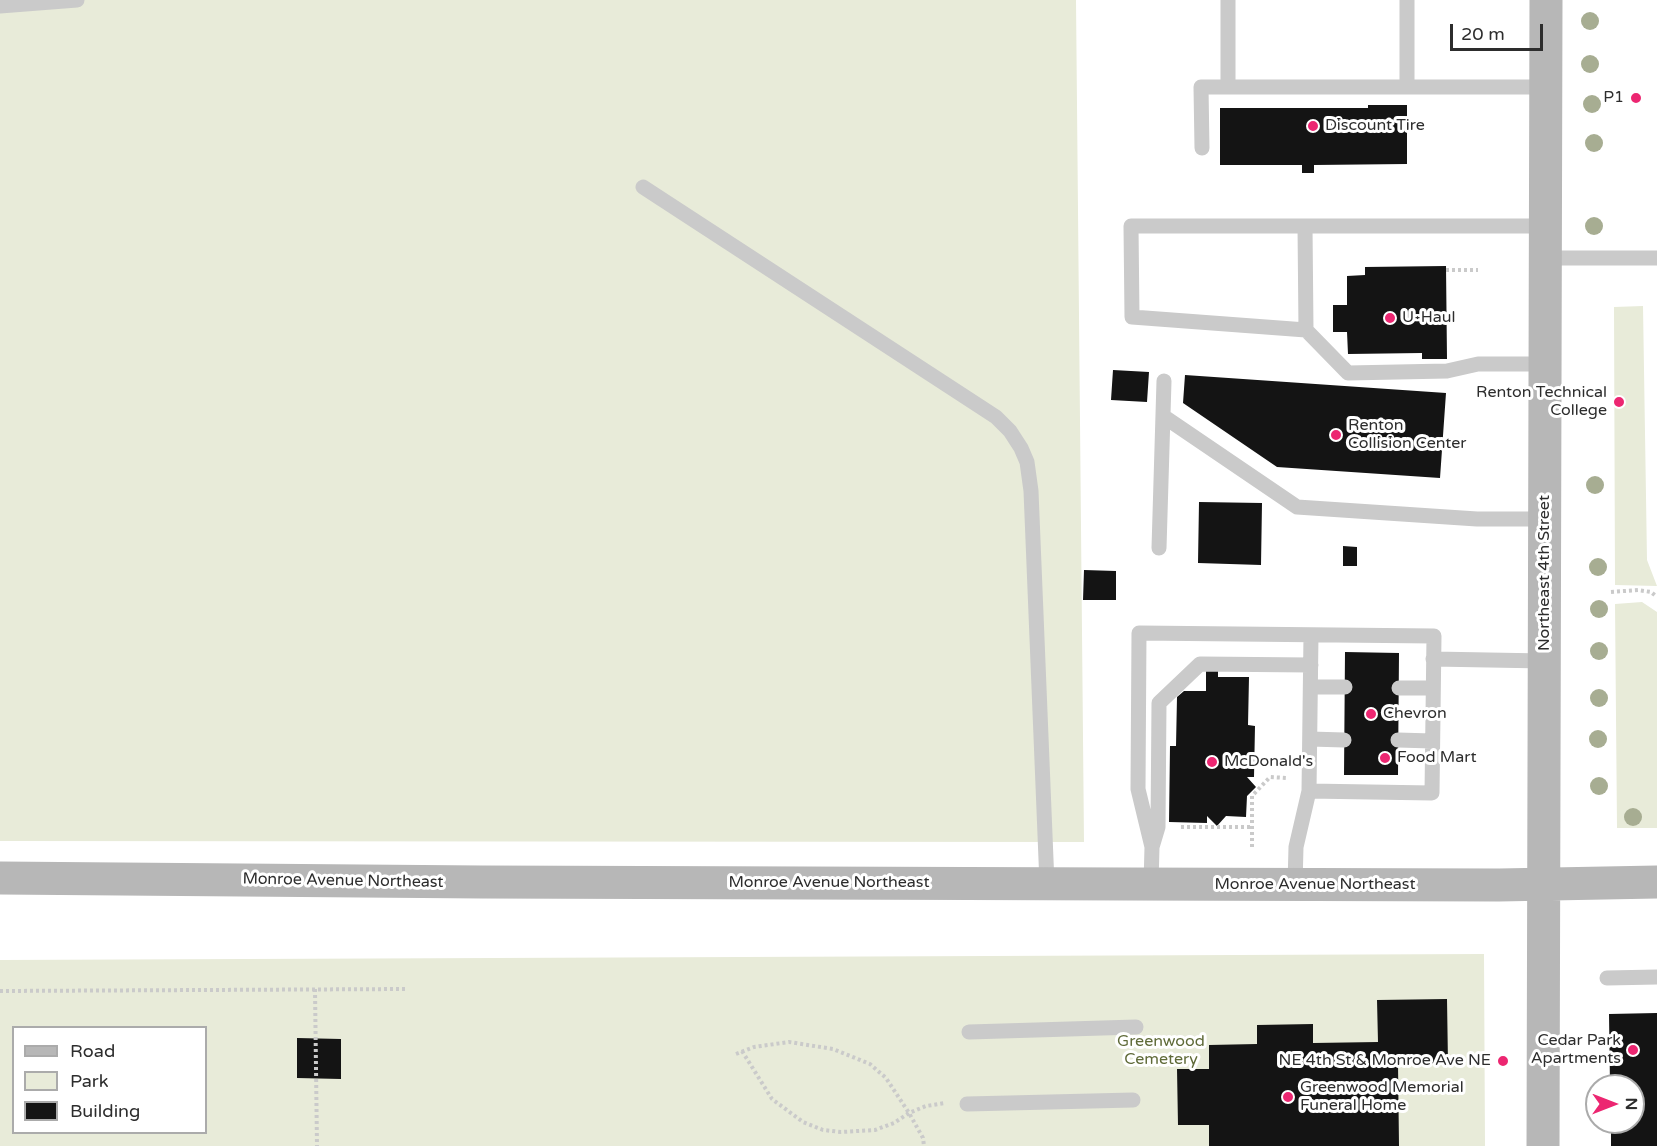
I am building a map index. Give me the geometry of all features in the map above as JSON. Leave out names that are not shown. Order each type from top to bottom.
[{"type":"street","name":"Northeast 4th Street","points":[[1543,1146],[1546,0]]},
{"type":"street","name":"Monroe Avenue Northeast","points":[[0,878],[1295,885],[1544,885],[1657,882]]},
{"type":"lane","points":[[0,6],[77,0]]},
{"type":"lane","points":[[1228,0],[1228,87]]},
{"type":"lane","points":[[1407,0],[1407,87]]},
{"type":"lane","points":[[1202,148],[1201,87],[1546,87]]},
{"type":"lane","points":[[643,187],[996,417],[1010,431],[1021,448],[1027,462],[1030,483],[1047,884]]},
{"type":"lane","points":[[1545,363],[1478,364],[1447,371],[1348,373],[1306,330],[1132,317],[1131,226],[1305,226],[1545,242],[1657,258]]},
{"type":"lane","points":[[1305,226],[1306,330]]},
{"type":"lane","points":[[1160,548],[1164,381]]},
{"type":"lane","points":[[1163,416],[1298,507],[1477,519],[1545,519]]},
{"type":"lane","points":[[1151,884],[1152,847],[1138,789],[1139,633],[1434,636],[1432,793],[1309,785]]},
{"type":"lane","points":[[1295,885],[1296,847],[1309,785],[1311,635]]},
{"type":"lane","points":[[1433,660],[1545,661]]},
{"type":"lane","points":[[1152,847],[1158,827],[1160,703],[1200,664],[1311,665]]},
{"type":"lane","points":[[1311,687],[1345,687]]},
{"type":"lane","points":[[1399,688],[1433,688]]},
{"type":"lane","points":[[1310,739],[1344,740]]},
{"type":"lane","points":[[1398,740],[1432,741]]},
{"type":"lane","points":[[1607,978],[1657,977]]},
{"type":"lane","points":[[969,1032],[1136,1027]]},
{"type":"lane","points":[[967,1104],[1133,1100]]},
{"type":"path","points":[[1446,270],[1478,270]]},
{"type":"path","points":[[1611,592],[1638,590],[1651,592],[1657,597]]},
{"type":"path","points":[[1252,847],[1252,796],[1270,777],[1309,785]]},
{"type":"path","points":[[1158,827],[1252,827]]},
{"type":"path","points":[[315,989],[317,1146]]},
{"type":"path","points":[[0,991],[408,989]]},
{"type":"path","points":[[736,1054],[754,1047],[789,1042],[833,1049],[870,1064],[886,1078],[909,1113],[924,1146]]},
{"type":"path","points":[[742,1052],[772,1099],[803,1122],[823,1130],[857,1132],[875,1130],[926,1106],[945,1103],[967,1104]]},
{"type":"green space","points":[[0,0],[1076,0],[1084,842],[0,841]]},
{"type":"green space","points":[[1643,306],[1647,560],[1657,586],[1615,585],[1614,307]]},
{"type":"green space","points":[[1642,602],[1657,612],[1657,828],[1617,828],[1615,604]]},
{"type":"green space","name":"Greenwood Cemetery","points":[[1484,954],[1485,1146],[0,1146],[0,960]]},
{"type":"building","name":"Discount Tire","points":[[1368,105],[1407,105],[1407,164],[1314,165],[1314,173],[1302,173],[1302,165],[1220,165],[1220,108],[1368,108]]},
{"type":"building","name":"U-Haul","points":[[1446,266],[1447,359],[1422,359],[1422,353],[1348,354],[1347,332],[1333,332],[1333,305],[1347,305],[1347,276],[1365,275],[1365,267]]},
{"type":"building","points":[[1113,370],[1149,372],[1147,402],[1111,400]]},
{"type":"building","name":"Renton Collision Center","points":[[1185,375],[1446,393],[1440,478],[1277,467],[1183,403]]},
{"type":"building","points":[[1199,502],[1262,503],[1261,565],[1198,563]]},
{"type":"building","points":[[1343,546],[1357,547],[1357,566],[1343,566]]},
{"type":"building","points":[[1084,570],[1116,571],[1116,600],[1083,600]]},
{"type":"building","name":"Chevron","points":[[1345,652],[1399,653],[1398,775],[1344,775]]},
{"type":"building","name":"McDonald's","points":[[1206,670],[1218,670],[1218,677],[1249,677],[1248,725],[1255,726],[1254,777],[1247,777],[1256,787],[1247,796],[1246,817],[1226,816],[1217,826],[1207,816],[1207,823],[1169,822],[1170,746],[1176,746],[1177,697],[1184,691],[1206,691]]},
{"type":"building","name":"Greenwood Memorial Funeral Home","points":[[1447,999],[1448,1064],[1398,1064],[1399,1146],[1209,1146],[1209,1125],[1178,1125],[1177,1069],[1209,1069],[1209,1045],[1257,1044],[1257,1025],[1313,1024],[1313,1043],[1378,1042],[1377,1000]]},
{"type":"building","name":"Cedar Park Apartments","points":[[1657,1013],[1657,1146],[1611,1146],[1611,1134],[1645,1134],[1645,1074],[1610,1074],[1609,1014]]},
{"type":"building","points":[[297,1038],[341,1039],[341,1079],[297,1078]]},
{"type":"place","name":"P1","points":[[1636,98]]},
{"type":"place","name":"Discount Tire","points":[[1313,126]]},
{"type":"place","name":"U-Haul","points":[[1390,318]]},
{"type":"place","name":"Renton Technical College","points":[[1619,402]]},
{"type":"place","name":"Renton Collision Center","points":[[1336,435]]},
{"type":"place","name":"Chevron","points":[[1371,714]]},
{"type":"place","name":"Food Mart","points":[[1385,758]]},
{"type":"place","name":"McDonald's","points":[[1212,762]]},
{"type":"place","name":"Cedar Park Apartments","points":[[1633,1050]]},
{"type":"place","name":"NE 4th St & Monroe Ave NE","points":[[1503,1061]]},
{"type":"place","name":"Greenwood Memorial Funeral Home","points":[[1288,1097]]}]
